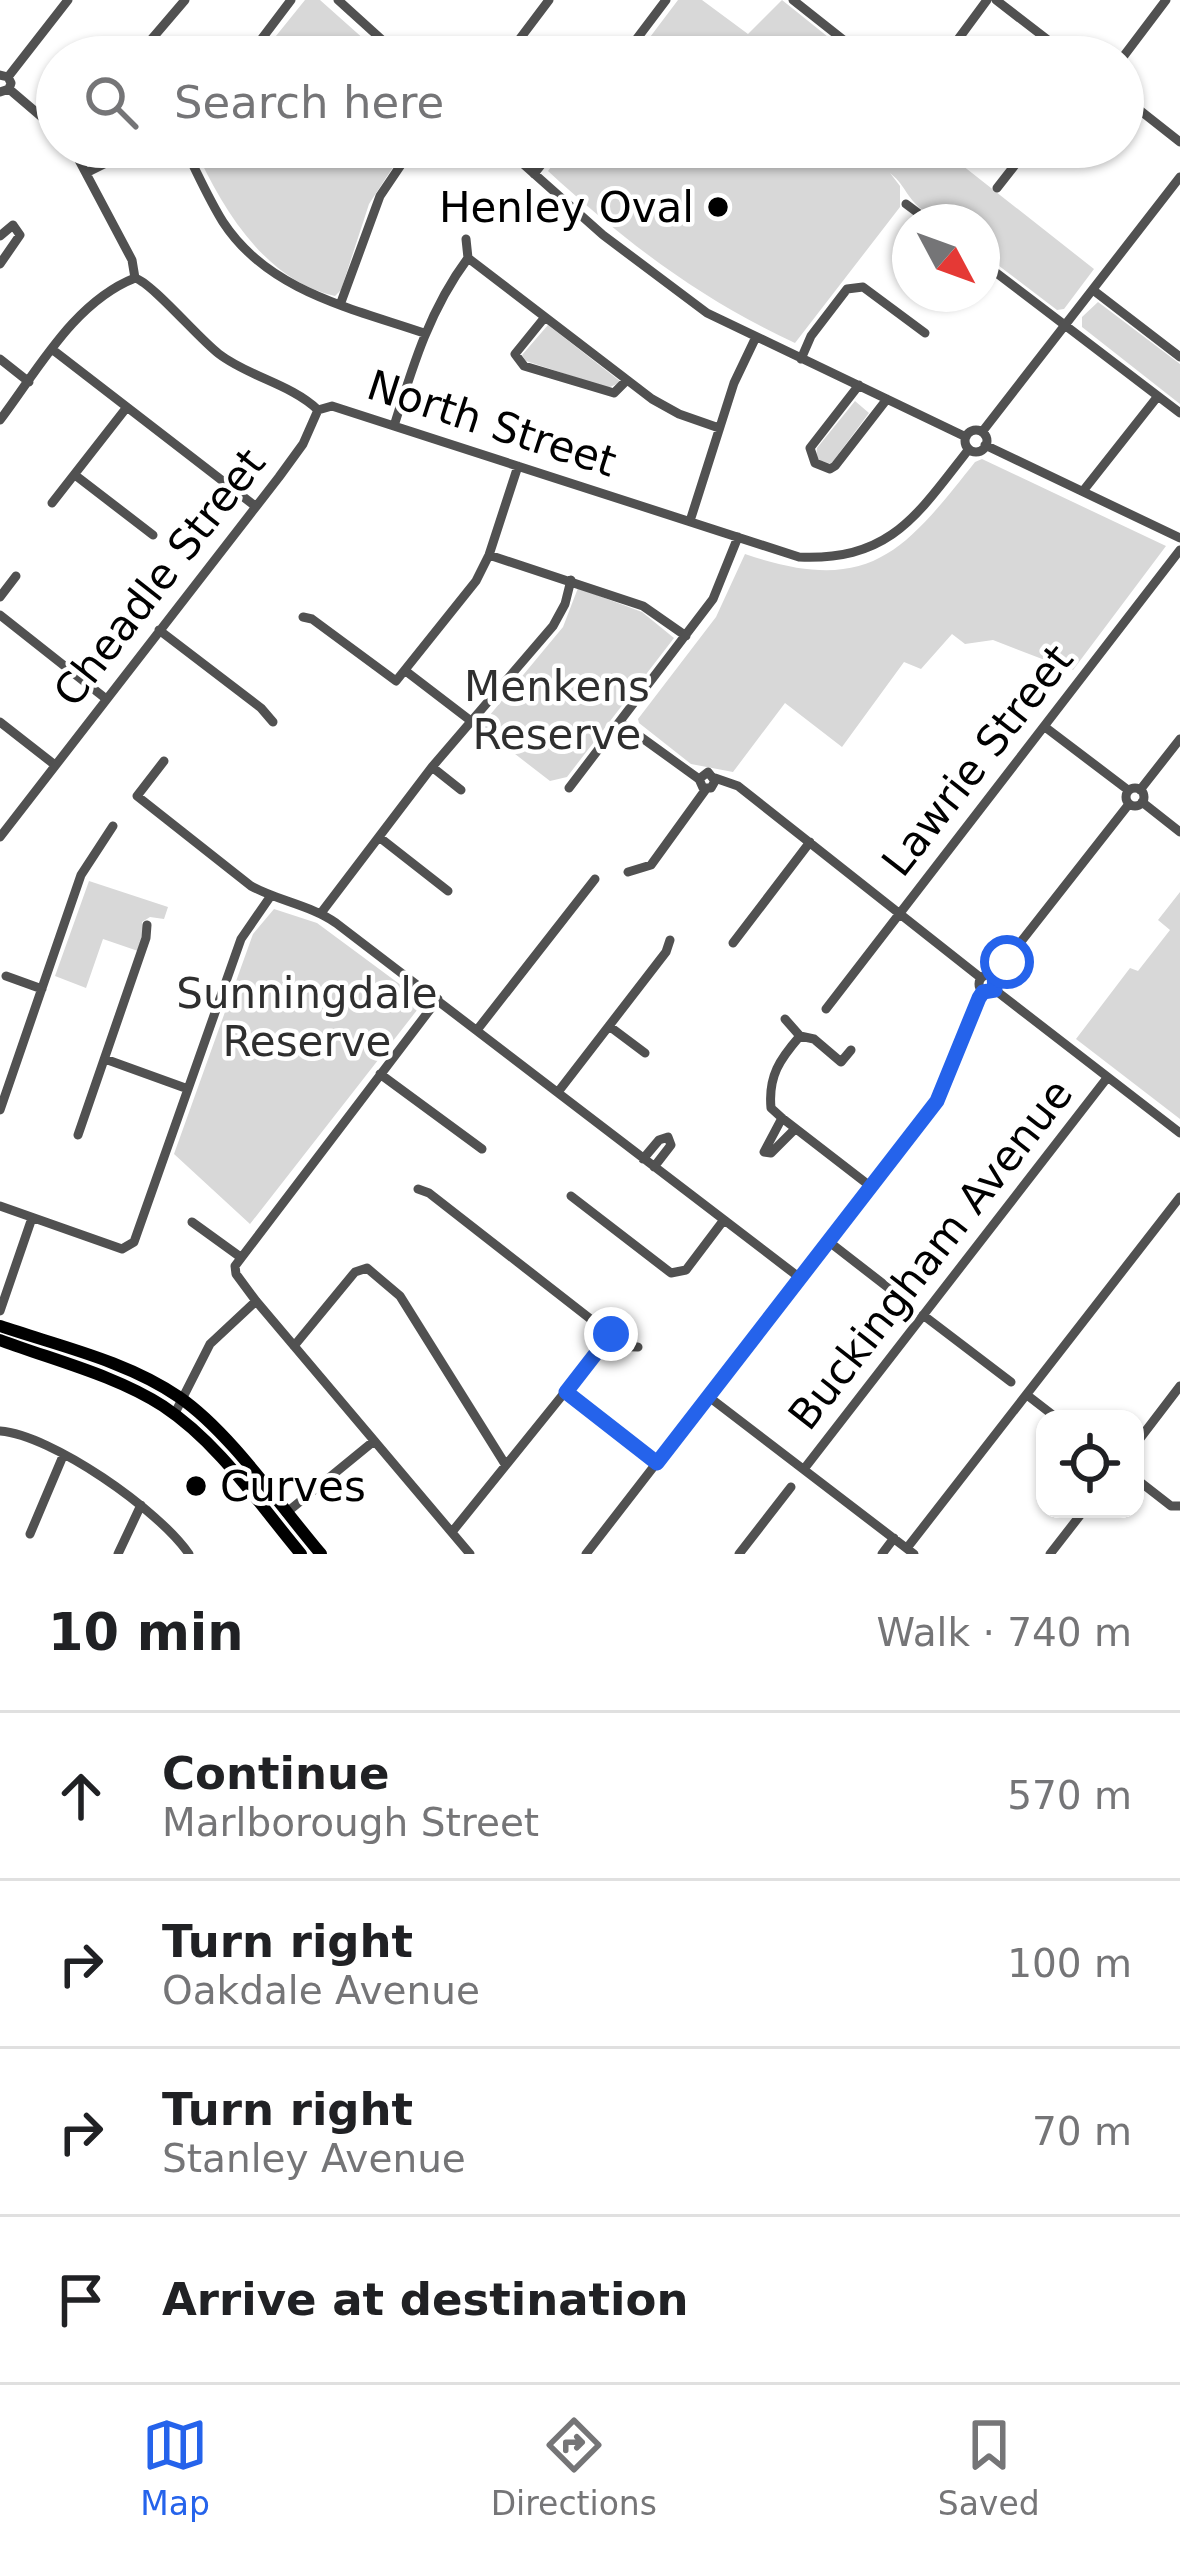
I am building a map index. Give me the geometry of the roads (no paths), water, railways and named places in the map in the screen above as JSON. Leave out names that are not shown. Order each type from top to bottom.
[{"type":"main road","points":[[0,1326],[141,1376],[184,1400],[228,1444],[321,1554]]},
{"type":"main road","points":[[0,1340],[133,1390],[175,1414],[226,1463],[301,1554]]},
{"type":"street","points":[[40,36],[68,0]]},
{"type":"street","points":[[154,36],[185,0]]},
{"type":"street","points":[[264,36],[292,0]]},
{"type":"street","points":[[338,0],[378,36]]},
{"type":"street","points":[[522,36],[549,0]]},
{"type":"street","points":[[639,36],[666,0]]},
{"type":"street","points":[[793,0],[838,36]]},
{"type":"street","points":[[961,36],[991,0],[1043,36]]},
{"type":"street","points":[[1010,11],[1018,0]]},
{"type":"street","points":[[1139,36],[1166,0]]},
{"type":"street","points":[[36,42],[4,83],[36,111]]},
{"type":"street","points":[[1144,114],[1180,142]]},
{"type":"street","name":"North Street","points":[[85,168],[132,260],[135,278],[147,283],[185,326],[222,357],[318,410],[332,406],[799,557],[846,557],[884,541],[915,516],[969,449]]},
{"type":"street","points":[[88,172],[96,168]]},
{"type":"street","points":[[195,168],[225,224],[244,247],[304,293],[424,333]]},
{"type":"street","points":[[340,304],[380,196],[399,168]]},
{"type":"street","points":[[527,168],[691,302],[755,339],[966,437]]},
{"type":"street","points":[[534,174],[539,168]]},
{"type":"street","points":[[997,188],[1013,168]]},
{"type":"street","points":[[982,432],[1180,177]]},
{"type":"street","points":[[0,236],[13,226],[20,235],[0,264]]},
{"type":"street","points":[[394,425],[424,333],[444,290],[468,258],[466,239]]},
{"type":"street","points":[[468,258],[628,380],[679,414],[719,428]]},
{"type":"street","points":[[1000,276],[1180,413]]},
{"type":"street","points":[[0,420],[95,302],[135,278]]},
{"type":"street","points":[[801,359],[811,336],[854,285],[925,333]]},
{"type":"street","points":[[1093,290],[1180,357]]},
{"type":"street","points":[[545,317],[515,354],[524,366],[614,393],[628,380]]},
{"type":"street","points":[[690,521],[719,428],[755,339]]},
{"type":"street","points":[[53,350],[255,506]]},
{"type":"street","points":[[0,359],[29,382]]},
{"type":"street","points":[[859,385],[810,448],[815,463],[830,469],[835,466],[887,399]]},
{"type":"street","points":[[1083,491],[1158,396]]},
{"type":"street","points":[[52,503],[127,407]]},
{"type":"street","name":"Cheadle Street","points":[[0,837],[303,444],[318,410]]},
{"type":"street","points":[[966,437],[973,430],[982,432]]},
{"type":"street","points":[[982,432],[986,445],[1180,538]]},
{"type":"street","points":[[966,437],[969,449],[978,451],[986,445]]},
{"type":"street","points":[[303,617],[397,681],[476,581],[518,466]]},
{"type":"street","points":[[75,475],[152,535]]},
{"type":"street","points":[[569,788],[720,588],[738,536]]},
{"type":"street","name":"Lawrie Street","points":[[826,1009],[1180,550]]},
{"type":"street","points":[[489,555],[655,611],[686,636]]},
{"type":"street","points":[[0,596],[16,576]]},
{"type":"street","points":[[321,913],[432,767],[553,626],[566,604],[571,580]]},
{"type":"street","points":[[0,615],[105,698]]},
{"type":"street","points":[[159,630],[273,722]]},
{"type":"street","points":[[407,672],[471,721]]},
{"type":"street","points":[[0,722],[55,765]]},
{"type":"street","points":[[620,722],[702,784]]},
{"type":"street","points":[[1045,727],[1134,790],[1136,803],[1180,832]]},
{"type":"street","points":[[1134,790],[1180,739]]},
{"type":"street","points":[[164,761],[137,796],[250,886],[321,913],[800,1278]]},
{"type":"street","points":[[432,767],[460,790]]},
{"type":"street","points":[[628,872],[650,865],[705,772],[731,781],[981,978],[994,976]]},
{"type":"street","points":[[586,1554],[937,1101],[994,976],[1136,803]]},
{"type":"street","points":[[0,1110],[81,875],[112,826]]},
{"type":"street","points":[[379,837],[448,891]]},
{"type":"street","points":[[733,943],[810,842]]},
{"type":"street","points":[[477,1030],[595,879]]},
{"type":"street","points":[[0,1206],[122,1249],[134,1242],[241,939],[270,897]]},
{"type":"street","points":[[78,1135],[147,925]]},
{"type":"street","points":[[557,1092],[670,940]]},
{"type":"street","points":[[6,976],[42,989]]},
{"type":"street","points":[[981,978],[979,987],[1180,1133]]},
{"type":"street","points":[[438,999],[237,1261],[236,1274],[470,1554]]},
{"type":"street","points":[[785,1019],[800,1036],[814,1039],[841,1061]]},
{"type":"street","points":[[609,1026],[644,1053]]},
{"type":"street","points":[[800,1036],[774,1068],[771,1108],[870,1186]]},
{"type":"street","points":[[833,1072],[851,1049]]},
{"type":"street","points":[[105,1058],[188,1089]]},
{"type":"street","points":[[380,1074],[482,1149]]},
{"type":"street","name":"Buckingham Avenue","points":[[804,1469],[1107,1078]]},
{"type":"street","points":[[782,1118],[764,1152],[771,1153],[795,1129]]},
{"type":"street","points":[[644,1159],[658,1140],[668,1137],[671,1145],[655,1167]]},
{"type":"street","points":[[418,1189],[611,1334],[452,1532]]},
{"type":"street","points":[[571,1196],[671,1273],[686,1270],[723,1221]]},
{"type":"street","points":[[709,1397],[911,1551],[1180,1197]]},
{"type":"street","points":[[0,1311],[32,1218]]},
{"type":"street","points":[[192,1222],[237,1261]]},
{"type":"street","points":[[828,1241],[904,1300]]},
{"type":"street","points":[[294,1346],[355,1272],[367,1268],[400,1296],[505,1465]]},
{"type":"street","points":[[175,1414],[210,1344],[256,1301]]},
{"type":"street","points":[[923,1316],[1011,1382]]},
{"type":"street","points":[[602,1346],[638,1347]]},
{"type":"street","points":[[1144,1432],[1180,1386]]},
{"type":"street","points":[[566,1392],[657,1463]]},
{"type":"street","points":[[1027,1395],[1046,1410]]},
{"type":"street","points":[[0,1431],[63,1456],[141,1505],[189,1554]]},
{"type":"street","points":[[286,1513],[374,1441]]},
{"type":"street","points":[[30,1534],[63,1456]]},
{"type":"street","points":[[1144,1485],[1171,1507],[1180,1507]]},
{"type":"street","points":[[739,1554],[791,1487]]},
{"type":"street","points":[[118,1554],[141,1505]]},
{"type":"street","points":[[1049,1554],[1078,1518]]},
{"type":"street","points":[[882,1554],[894,1538]]},
{"type":"place","name":"Henley Oval","points":[[718,207]]},
{"type":"place","name":"Curves","points":[[196,1486]]},
{"type":"park label","name":"Menkens Reserve","points":[[557,710]]},
{"type":"park label","name":"Sunningdale Reserve","points":[[307,1017]]}]
